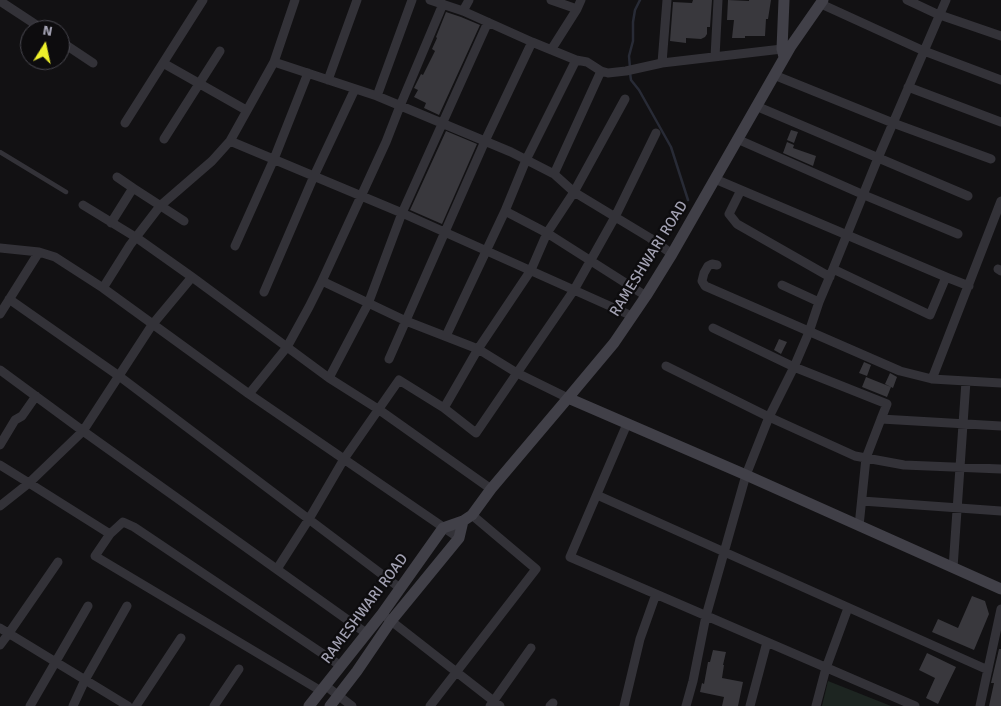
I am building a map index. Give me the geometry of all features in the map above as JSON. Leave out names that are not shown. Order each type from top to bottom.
[{"type":"main road","points":[[783,53],[784,0]]},
{"type":"main road","name":"RAMESHWARI ROAD","points":[[468,518],[614,343],[672,254],[774,75],[783,53],[791,46],[822,2]]},
{"type":"main road","points":[[568,398],[1001,589]]},
{"type":"main road","points":[[443,528],[468,518]]},
{"type":"main road","points":[[330,706],[357,671],[387,618],[459,538],[468,518]]},
{"type":"main road","name":"RAMESHWARI ROAD","points":[[310,706],[366,633],[387,618],[400,588],[443,528]]},
{"type":"street","points":[[125,123],[204,0]]},
{"type":"street","points":[[104,288],[130,245],[160,206],[212,161],[230,141],[274,62],[295,0]]},
{"type":"street","points":[[328,80],[357,0]]},
{"type":"street","points":[[377,96],[412,0]]},
{"type":"street","points":[[430,0],[463,11],[550,50],[587,62],[608,73],[662,63],[714,57],[783,53]]},
{"type":"street","points":[[463,11],[469,0]]},
{"type":"street","points":[[551,0],[577,9]]},
{"type":"street","points":[[550,50],[581,0]]},
{"type":"street","points":[[662,63],[667,0]]},
{"type":"street","points":[[714,57],[718,0]]},
{"type":"street","points":[[907,0],[1001,36]]},
{"type":"street","points":[[686,706],[706,616],[746,475],[769,417],[809,332],[819,302],[878,158],[946,0]]},
{"type":"street","points":[[0,1],[29,20]]},
{"type":"street","points":[[822,2],[924,51],[1001,80]]},
{"type":"street","points":[[249,394],[287,347],[322,281],[386,142],[443,4]]},
{"type":"street","points":[[328,378],[368,304],[402,213],[488,22]]},
{"type":"street","points":[[390,359],[485,141],[532,42]]},
{"type":"street","points":[[70,48],[93,63]]},
{"type":"street","points":[[164,139],[220,51]]},
{"type":"street","points":[[446,336],[505,211],[526,160],[576,60]]},
{"type":"street","points":[[163,62],[246,110]]},
{"type":"street","points":[[274,62],[377,96],[511,152],[554,174],[574,192],[650,238],[672,254]]},
{"type":"street","points":[[554,174],[601,71]]},
{"type":"street","points":[[235,246],[274,159],[308,73]]},
{"type":"street","points":[[774,75],[893,123],[991,159]]},
{"type":"street","points":[[908,87],[1001,122]]},
{"type":"street","points":[[264,292],[354,89]]},
{"type":"street","points":[[444,408],[478,349],[531,270],[547,233],[574,192],[625,99]]},
{"type":"street","points":[[756,106],[968,196]]},
{"type":"street","points":[[277,569],[344,459],[399,380],[444,408],[476,433],[574,290],[615,217],[656,134]]},
{"type":"street","points":[[737,139],[958,234]]},
{"type":"street","points":[[230,141],[446,232],[632,316]]},
{"type":"street","points":[[117,177],[184,221]]},
{"type":"street","points":[[715,179],[968,286]]},
{"type":"street","points":[[112,223],[133,188]]},
{"type":"street","points":[[741,190],[729,214],[737,224],[832,273],[930,315],[946,277]]},
{"type":"street","points":[[932,378],[1001,201]]},
{"type":"street","points":[[83,205],[137,238],[328,378],[378,409],[491,489]]},
{"type":"street","points":[[505,211],[547,233],[646,296]]},
{"type":"street","points":[[0,248],[39,252],[55,257],[104,288],[249,394],[459,538]]},
{"type":"street","points":[[0,314],[39,252]]},
{"type":"street","points":[[716,265],[708,266],[704,273],[702,281],[705,286],[900,372],[932,378],[1001,383]]},
{"type":"street","points":[[0,506],[29,483],[83,431],[152,324],[192,277]]},
{"type":"street","points":[[322,281],[406,322],[478,349],[517,373],[568,398]]},
{"type":"street","points":[[782,285],[819,302]]},
{"type":"street","points":[[8,299],[120,376],[400,588]]},
{"type":"street","points":[[713,328],[794,367],[887,404],[866,458],[859,526]]},
{"type":"street","points":[[666,366],[769,417],[855,456],[904,465],[1001,469]]},
{"type":"street","points":[[0,370],[366,633]]},
{"type":"street","points":[[953,568],[966,381]]},
{"type":"street","points":[[0,445],[15,420],[22,416],[36,396]]},
{"type":"street","points":[[881,419],[1001,426]]},
{"type":"street","points":[[627,424],[570,557],[915,706]]},
{"type":"street","points":[[0,465],[110,534]]},
{"type":"street","points":[[597,495],[988,670]]},
{"type":"street","points":[[862,501],[1001,511]]},
{"type":"street","points":[[430,706],[536,569],[468,518]]},
{"type":"street","points":[[341,666],[134,527],[123,522],[110,534],[95,556],[338,695],[352,706]]},
{"type":"street","points":[[0,645],[58,562]]},
{"type":"street","points":[[624,706],[640,639],[656,594]]},
{"type":"street","points":[[30,706],[88,606]]},
{"type":"street","points":[[73,706],[85,680],[127,606]]},
{"type":"street","points":[[816,706],[826,668],[848,608]]},
{"type":"street","points":[[980,706],[1001,609]]},
{"type":"street","points":[[387,618],[495,704],[531,648]]},
{"type":"street","points":[[0,628],[128,706]]},
{"type":"street","points":[[136,706],[181,638]]},
{"type":"street","points":[[750,706],[767,642]]},
{"type":"street","points":[[214,706],[239,670]]},
{"type":"lane","points":[[0,152],[66,192]]},
{"type":"shaded area","points":[[828,681],[891,706],[822,706]]},
{"type":"building","points":[[693,0],[712,0],[710,27],[707,27],[707,34],[701,39],[686,38],[686,43],[670,41],[673,2],[692,3]]},
{"type":"building","points":[[728,0],[771,0],[768,19],[766,19],[765,36],[732,38],[734,20],[727,20]]},
{"type":"building","points":[[446,12],[480,25],[439,115],[424,108],[426,103],[414,97],[418,90],[414,88],[435,51],[432,49]]},
{"type":"building","points":[[791,130],[798,132],[794,143],[787,140]]},
{"type":"building","points":[[446,131],[477,144],[442,224],[410,210]]},
{"type":"building","points":[[787,142],[794,145],[793,148],[816,156],[813,166],[783,153]]},
{"type":"building","points":[[779,339],[787,342],[781,354],[774,350]]},
{"type":"building","points":[[864,362],[871,365],[867,376],[859,373]]},
{"type":"building","points":[[890,373],[897,377],[893,388],[885,384]]},
{"type":"building","points":[[866,377],[891,387],[887,397],[862,387]]},
{"type":"building","points":[[972,596],[985,601],[989,614],[974,650],[932,632],[938,619],[958,628]]},
{"type":"building","points":[[999,649],[1001,649],[1001,706],[989,706],[994,683],[991,683]]},
{"type":"building","points":[[713,650],[726,652],[722,678],[743,682],[738,706],[722,706],[724,697],[700,692]]},
{"type":"building","points":[[927,653],[956,667],[938,704],[926,698],[935,678],[919,670]]},
{"type":"waterway","points":[[630,68],[629,56],[633,41],[633,22],[635,10],[640,0]]},
{"type":"waterway","points":[[630,73],[631,80],[639,90],[671,147],[688,200]]}]
